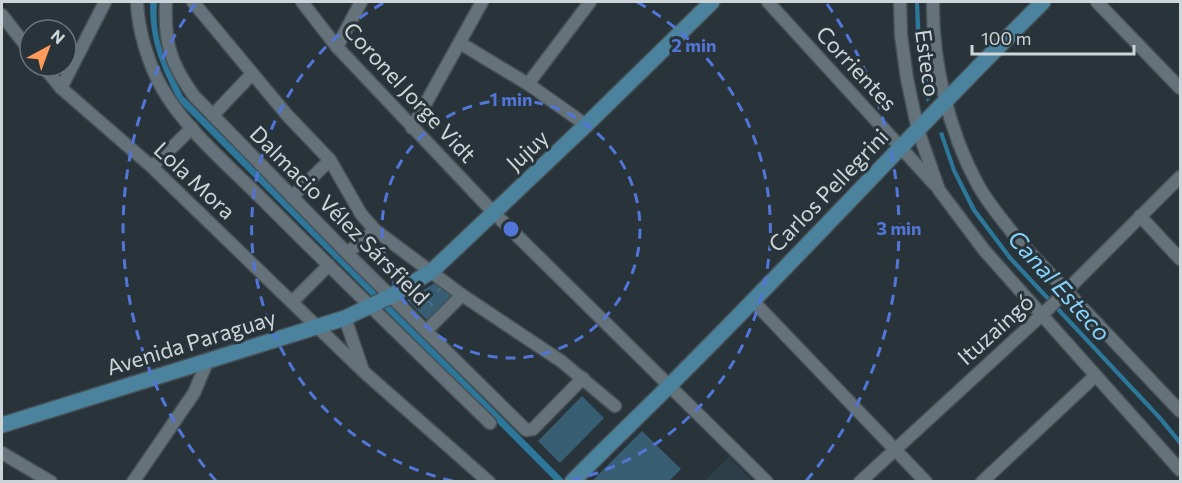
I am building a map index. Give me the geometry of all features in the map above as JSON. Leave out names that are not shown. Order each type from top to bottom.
[{"type":"main road","name":"Jujuy","points":[[391,296],[432,271],[712,2]]},
{"type":"main road","name":"Carlos Pellegrini","points":[[572,482],[669,386],[902,147],[945,99],[1042,2]]},
{"type":"main road","name":"Avenida Paraguay","points":[[2,424],[345,318],[391,296]]},
{"type":"street","points":[[61,88],[105,2]]},
{"type":"street","name":"Dalmacio Vélez Sársfield","points":[[137,2],[139,21],[153,68],[163,89],[192,128],[370,307],[490,423]]},
{"type":"street","name":"Dalmacio Vélez Sársfield","points":[[166,2],[165,27],[171,59],[194,96],[347,254],[526,430],[532,429],[583,378]]},
{"type":"street","points":[[193,2],[287,115],[330,160],[362,214],[375,230],[462,295],[561,361],[615,406]]},
{"type":"street","name":"Coronel Jorge Vidt","points":[[302,2],[337,47],[494,213],[767,482]]},
{"type":"street","points":[[337,47],[361,2]]},
{"type":"street","points":[[412,128],[482,2]]},
{"type":"street","points":[[528,84],[590,2]]},
{"type":"street","name":"Corrientes","points":[[768,2],[902,147],[939,190],[984,250],[1044,313],[1095,376],[1180,470]]},
{"type":"street","name":"Esteco","points":[[900,2],[901,35],[907,79],[918,130]]},
{"type":"street","name":"Esteco","points":[[933,2],[933,20],[945,99]]},
{"type":"street","points":[[1097,2],[1180,88]]},
{"type":"street","points":[[2,15],[18,36]]},
{"type":"street","points":[[460,43],[528,84],[586,125]]},
{"type":"street","points":[[213,115],[252,74]]},
{"type":"street","name":"Lola Mora","points":[[53,78],[61,88],[152,167],[364,372],[489,482]]},
{"type":"street","points":[[945,99],[960,148],[979,186],[1001,219],[1064,294],[1180,411]]},
{"type":"street","points":[[152,167],[192,128]]},
{"type":"street","name":"Corrientes","points":[[918,130],[939,190]]},
{"type":"street","points":[[292,197],[330,160]]},
{"type":"street","name":"Ituzaingó","points":[[860,482],[1064,294],[1180,177]]},
{"type":"street","points":[[1140,216],[1180,259]]},
{"type":"street","points":[[347,254],[375,230]]},
{"type":"street","points":[[292,302],[329,265]]},
{"type":"street","points":[[426,332],[462,295]]},
{"type":"street","points":[[752,300],[927,482]]},
{"type":"street","points":[[345,318],[364,372]]},
{"type":"street","points":[[133,482],[194,393],[208,360]]},
{"type":"street","points":[[982,482],[1095,376]]},
{"type":"street","points":[[2,468],[5,454],[51,482]]},
{"type":"shaded area","points":[[150,2],[157,2],[157,28],[162,50],[183,96],[565,481],[555,481],[178,101],[157,53],[150,17]]},
{"type":"shaded area","points":[[915,2],[919,2],[921,42],[932,97],[927,102],[916,42]]},
{"type":"shaded area","points":[[943,132],[956,170],[976,209],[1012,257],[1161,416],[1180,439],[1180,446],[1158,419],[1009,260],[972,211],[952,171],[939,133]]},
{"type":"shaded area","points":[[729,457],[752,481],[704,481]]},
{"type":"green space","points":[[438,281],[455,294],[428,321],[407,300]]},
{"type":"green space","points":[[582,396],[604,418],[560,463],[538,441]]},
{"type":"green space","points":[[642,431],[681,469],[669,481],[592,481]]},
{"type":"water label","name":"Canal Esteco","points":[[1060,285]]}]
